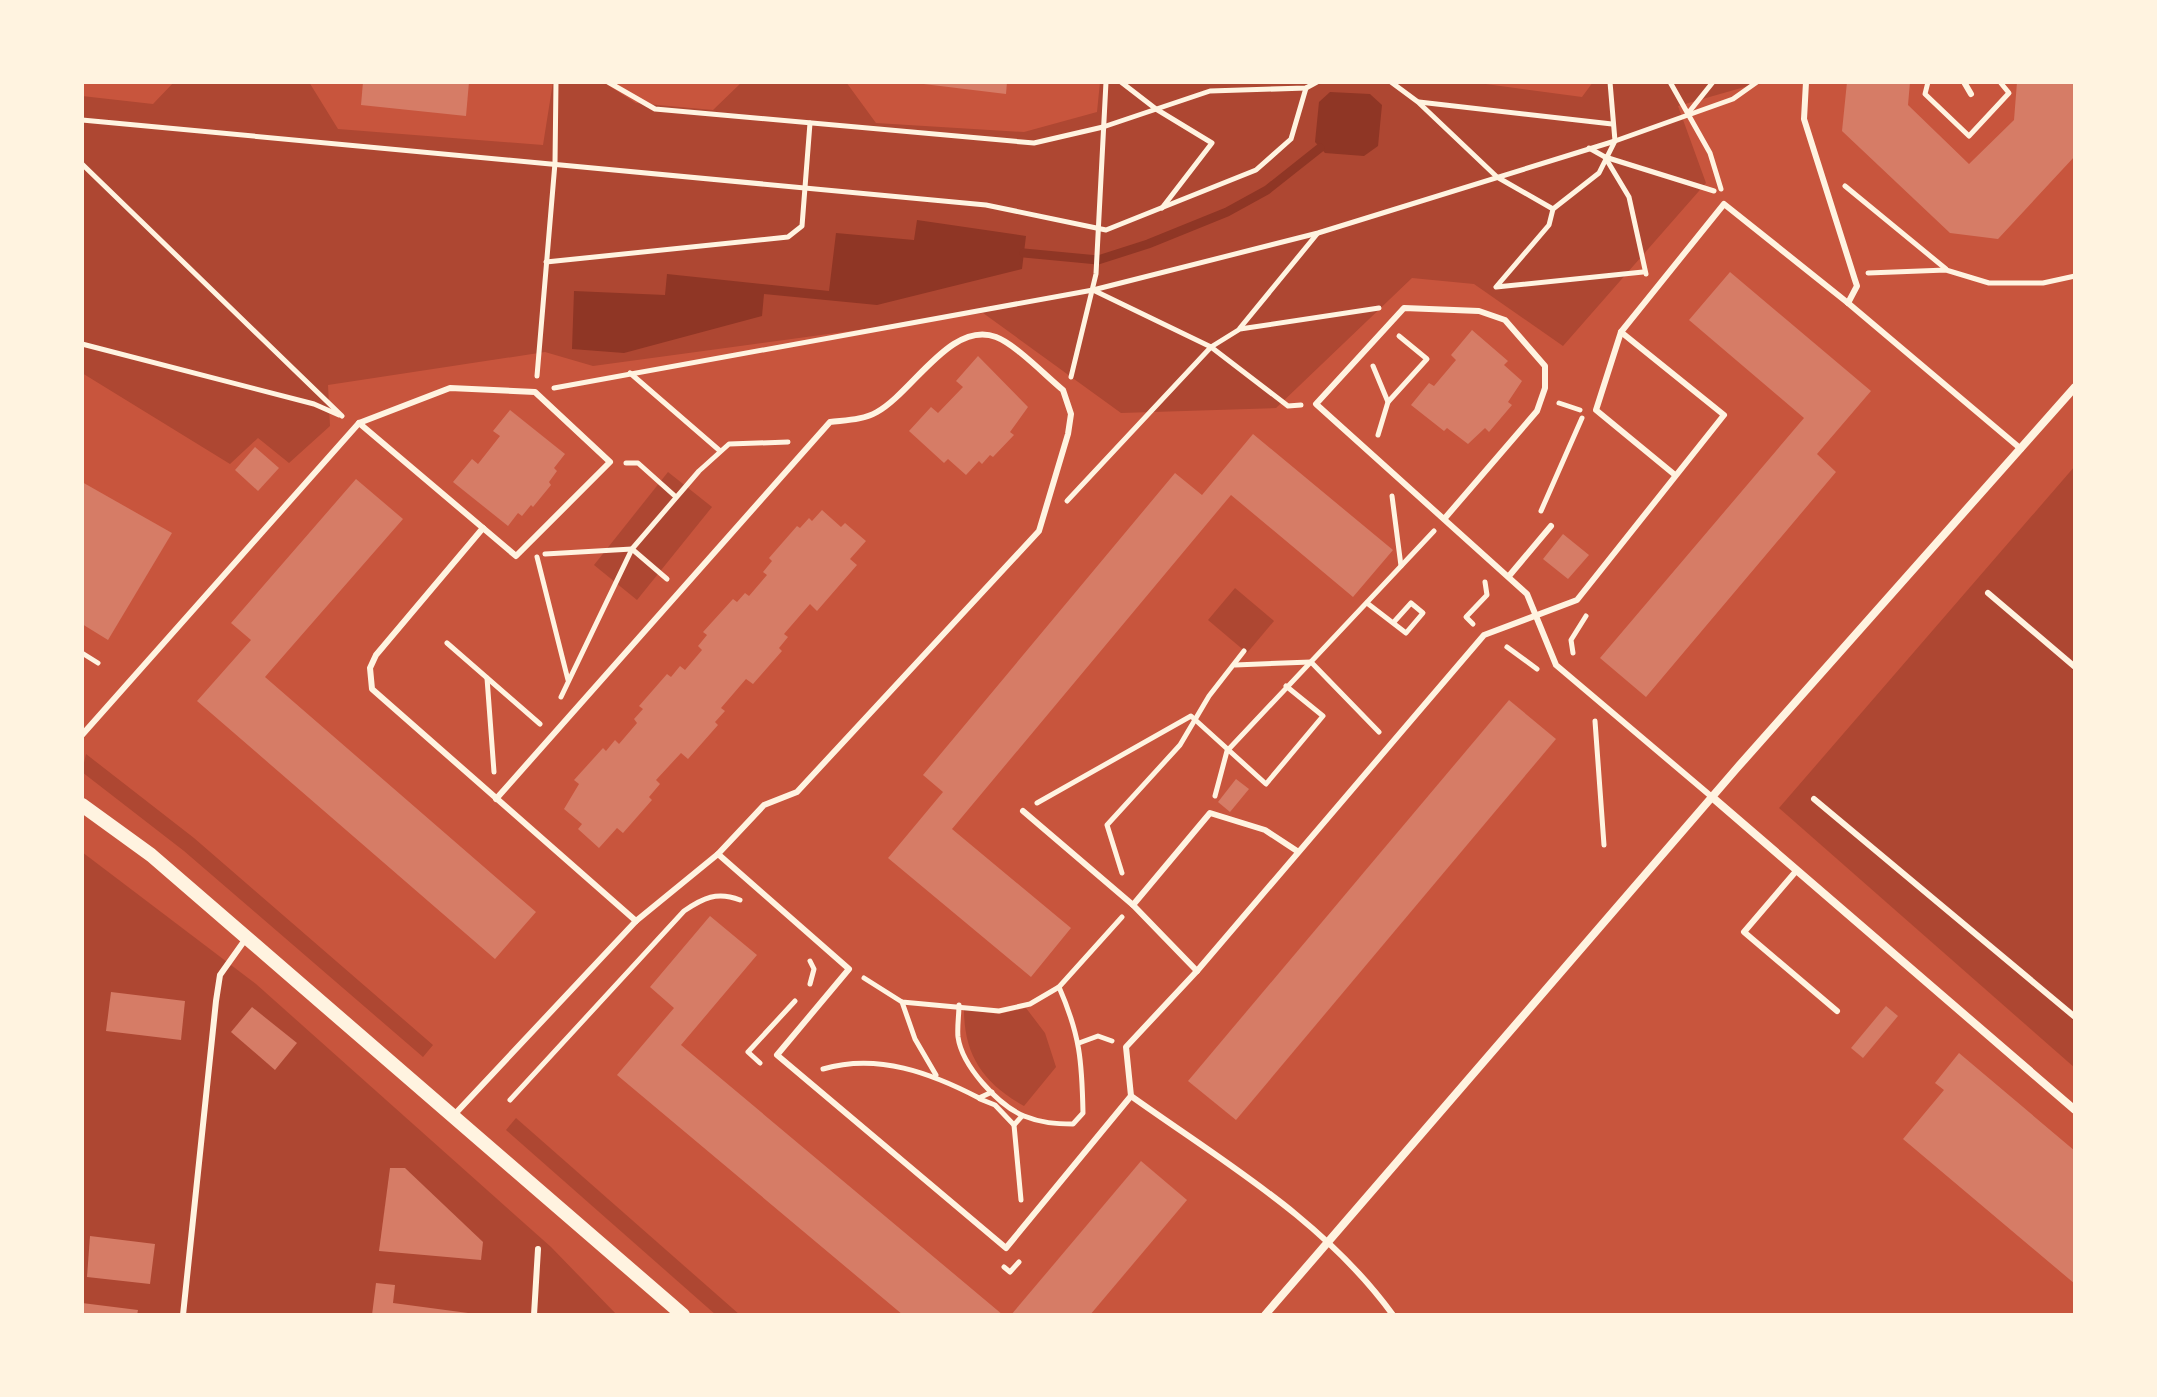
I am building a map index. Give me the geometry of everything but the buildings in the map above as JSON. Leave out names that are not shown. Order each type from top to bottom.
[{"type":"street","points":[[1265,1315],[1712,797],[2075,387]]},
{"type":"street","points":[[1712,797],[2075,1110]]},
{"type":"street","points":[[82,805],[151,855],[683,1315]]},
{"type":"lane","points":[[1806,82],[1804,119],[1857,286],[1848,303]]},
{"type":"lane","points":[[1964,82],[1971,94]]},
{"type":"lane","points":[[1675,475],[1596,410],[1621,332],[1724,204],[1848,303],[2021,449]]},
{"type":"lane","points":[[1445,518],[1537,411],[1545,388],[1545,366],[1505,320],[1479,311],[1404,308],[1316,404],[1527,594],[1556,665],[1712,797]]},
{"type":"lane","points":[[718,854],[849,969],[777,1055],[1006,1248],[1131,1096],[1126,1047],[1197,971],[1484,635],[1536,619],[1577,600],[1724,415],[1621,332]]},
{"type":"lane","points":[[454,1115],[636,921],[718,854],[764,805],[797,792],[1039,531],[1068,434],[1071,414],[1063,390],[997,337],[977,333],[958,339],[878,411],[858,419],[830,422],[496,799]]},
{"type":"lane","points":[[82,735],[359,423],[450,388],[535,392],[610,462],[516,556],[359,423]]},
{"type":"lane","points":[[1509,576],[1551,526]]},
{"type":"lane","points":[[483,528],[376,655],[369,679],[372,689],[636,921]]},
{"type":"lane","points":[[1988,593],[2075,667]]},
{"type":"lane","points":[[1814,799],[2075,1017]]},
{"type":"lane","points":[[1023,811],[1133,905],[1197,971]]},
{"type":"lane","points":[[1133,905],[1210,813],[1265,830],[1297,851]]},
{"type":"lane","points":[[1797,870],[1744,932],[1837,1011]]},
{"type":"lane","points":[[183,1315],[220,975],[247,937]]},
{"type":"lane","points":[[1131,1096],[1292,1208],[1367,1279],[1393,1315]]},
{"type":"lane","points":[[534,1315],[538,1249]]},
{"type":"path","points":[[556,82],[555,163],[535,392],[1093,290],[1318,233],[1615,141],[1733,99],[1757,82]]},
{"type":"path","points":[[608,82],[655,109],[1034,143],[1103,127],[1210,91],[1306,88],[1317,82]]},
{"type":"path","points":[[1063,390],[1075,371],[1096,274],[1106,82]]},
{"type":"path","points":[[1121,82],[1156,109],[1212,143],[1161,210]]},
{"type":"path","points":[[1391,82],[1418,102],[1497,177],[1553,209]]},
{"type":"path","points":[[1610,82],[1615,141],[1599,173],[1553,209],[1549,225],[1496,287],[1643,272]]},
{"type":"path","points":[[1670,82],[1689,113],[1717,173]]},
{"type":"path","points":[[1689,113],[1713,82]]},
{"type":"path","points":[[82,120],[986,205],[1106,230],[1256,170],[1291,139],[1306,88]]},
{"type":"path","points":[[1418,102],[1612,124]]},
{"type":"path","points":[[546,262],[788,237],[802,226],[810,123]]},
{"type":"path","points":[[1589,148],[1605,157],[1722,193],[1712,205]]},
{"type":"path","points":[[1605,157],[1629,197],[1643,272],[1658,284]]},
{"type":"path","points":[[82,164],[343,416]]},
{"type":"path","points":[[1837,179],[1946,270]]},
{"type":"path","points":[[1039,531],[1211,347],[1240,329],[1318,233]]},
{"type":"path","points":[[1867,273],[1946,270],[1989,283],[2043,283],[2075,276]]},
{"type":"path","points":[[1093,290],[1211,347],[1288,406]]},
{"type":"path","points":[[1240,329],[1369,308],[1404,308]]},
{"type":"path","points":[[1388,343],[1396,333],[1427,359],[1388,402],[1378,435],[1389,445]]},
{"type":"path","points":[[82,344],[314,404],[359,423]]},
{"type":"path","points":[[1380,353],[1372,363],[1388,402]]},
{"type":"path","points":[[630,373],[719,450]]},
{"type":"path","points":[[1538,519],[1585,411],[1555,402]]},
{"type":"path","points":[[557,705],[632,549],[719,450],[729,444],[803,441]]},
{"type":"path","points":[[610,462],[638,463],[676,497]]},
{"type":"path","points":[[1391,492],[1401,567]]},
{"type":"path","points":[[1210,813],[1227,751],[1435,530],[1445,539]]},
{"type":"path","points":[[516,556],[632,549],[680,590]]},
{"type":"path","points":[[537,555],[568,681]]},
{"type":"path","points":[[1484,575],[1487,595],[1466,617],[1484,635]]},
{"type":"path","points":[[1367,603],[1393,623],[1406,633],[1423,613],[1411,603],[1393,623]]},
{"type":"path","points":[[447,643],[545,729],[551,717]]},
{"type":"path","points":[[1493,647],[1507,647],[1517,652],[1539,671]]},
{"type":"path","points":[[849,969],[902,1002],[999,1011],[1030,1004],[1059,987],[1133,905],[1107,825],[1180,745],[1244,651]]},
{"type":"path","points":[[82,653],[98,663]]},
{"type":"path","points":[[1234,665],[1311,662],[1390,744]]},
{"type":"path","points":[[487,677],[496,799]]},
{"type":"path","points":[[1023,811],[1191,716],[1266,784],[1323,716],[1286,686]]},
{"type":"path","points":[[1584,710],[1606,730]]},
{"type":"path","points":[[1595,720],[1604,845]]},
{"type":"path","points":[[959,1005],[958,1039],[973,1070],[992,1092],[1022,1116],[1048,1124],[1073,1124],[1083,1113],[1082,1063],[1077,1028],[1059,987]]},
{"type":"path","points":[[902,1002],[915,1039],[936,1076]]},
{"type":"path","points":[[802,1076],[866,1061],[936,1076],[995,1105],[1014,1125],[1022,1186],[1018,1234]]},
{"type":"path","points":[[979,1098],[992,1092]]},
{"type":"path","points":[[1014,1125],[1022,1116]]},
{"type":"shaded area","points":[[174,82],[309,82],[338,129],[543,145],[553,82],[603,82],[636,103],[713,110],[742,82],[846,82],[876,123],[1024,132],[1097,112],[1100,82],[1471,82],[1582,97],[1593,82],[1762,82],[1678,106],[1706,183],[1563,346],[1474,284],[1412,278],[1276,408],[1121,413],[983,313],[593,366],[545,352],[328,385],[330,426],[289,463],[258,438],[230,464],[82,373],[82,96],[153,104]]},
{"type":"shaded area","points":[[1330,92],[1370,94],[1382,105],[1378,146],[1364,156],[1325,153],[1315,142],[1319,102]]},
{"type":"shaded area","points":[[917,220],[1026,236],[1022,269],[877,305],[764,294],[762,316],[624,353],[572,349],[574,291],[665,295],[667,274],[829,291],[836,233],[914,240]]},
{"type":"shaded area","points":[[2075,466],[2075,1068],[1779,808]]},
{"type":"shaded area","points":[[668,472],[712,507],[637,600],[594,565]]},
{"type":"shaded area","points":[[1235,588],[1274,621],[1247,653],[1208,620]]},
{"type":"shaded area","points":[[86,754],[194,838],[433,1045],[423,1057],[184,851],[82,772]]},
{"type":"shaded area","points":[[82,852],[256,984],[551,1247],[617,1315],[82,1315]]},
{"type":"shaded area","points":[[1026,1008],[1045,1033],[1056,1067],[1024,1106],[997,1088],[979,1066],[968,1040],[964,1009],[998,1014]]},
{"type":"shaded area","points":[[516,1118],[740,1315],[716,1315],[506,1130]]},
{"type":"waterway","points":[[1024,253],[1098,260],[1148,244],[1227,212],[1267,190],[1320,148]]}]
